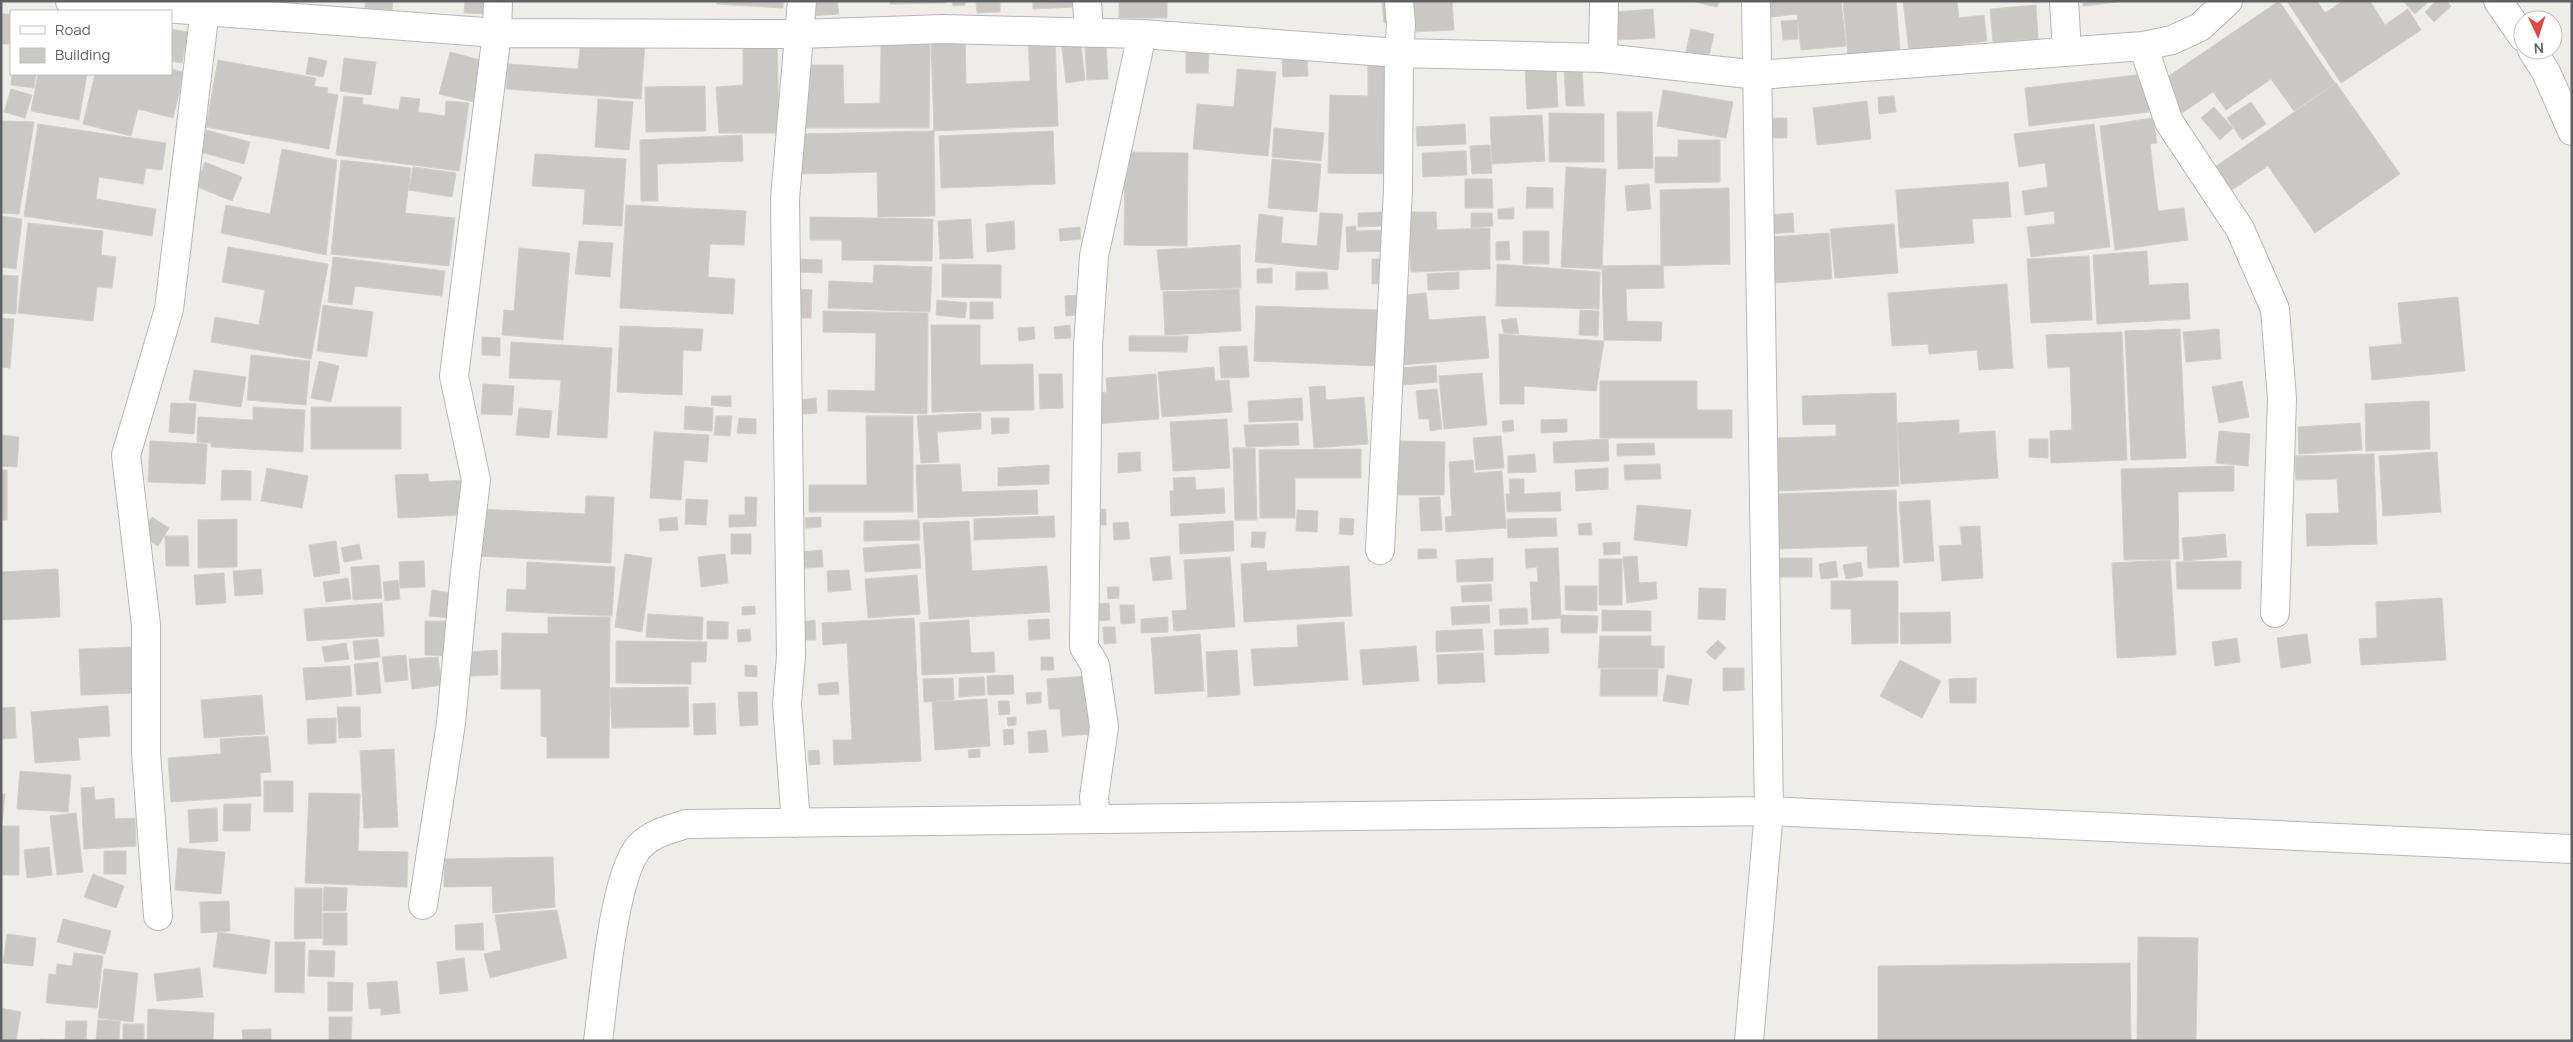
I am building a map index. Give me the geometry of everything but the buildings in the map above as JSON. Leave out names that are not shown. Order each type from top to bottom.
[{"type":"street","points":[[70,1],[206,7],[496,33],[799,34],[943,29],[1142,34],[1399,53],[1603,58],[1758,75],[2142,46],[2172,40],[2200,27],[2228,1]]},
{"type":"street","points":[[423,905],[451,723],[465,572],[476,480],[454,376],[496,33],[498,1]]},
{"type":"street","points":[[796,823],[787,704],[791,656],[785,199],[802,1]]},
{"type":"street","points":[[1086,1],[1089,33]]},
{"type":"street","points":[[1380,550],[1398,189],[1401,25],[1399,1]]},
{"type":"street","points":[[1603,58],[1604,1]]},
{"type":"street","points":[[1748,1041],[1769,811],[1756,1]]},
{"type":"street","points":[[2064,1],[2067,52]]},
{"type":"street","points":[[2498,1],[2513,23]]},
{"type":"street","points":[[158,916],[146,752],[146,625],[126,455],[169,309],[206,7]]},
{"type":"street","points":[[1096,819],[1094,797],[1104,727],[1095,665],[1084,647],[1088,346],[1094,256],[1142,34]]},
{"type":"street","points":[[2142,46],[2169,122],[2240,229],[2275,309],[2282,399],[2275,613]]},
{"type":"street","points":[[2538,60],[2546,72],[2572,131]]},
{"type":"street","points":[[598,1041],[613,930],[624,878],[638,849],[655,833],[686,824],[1769,811],[2572,849]]}]
